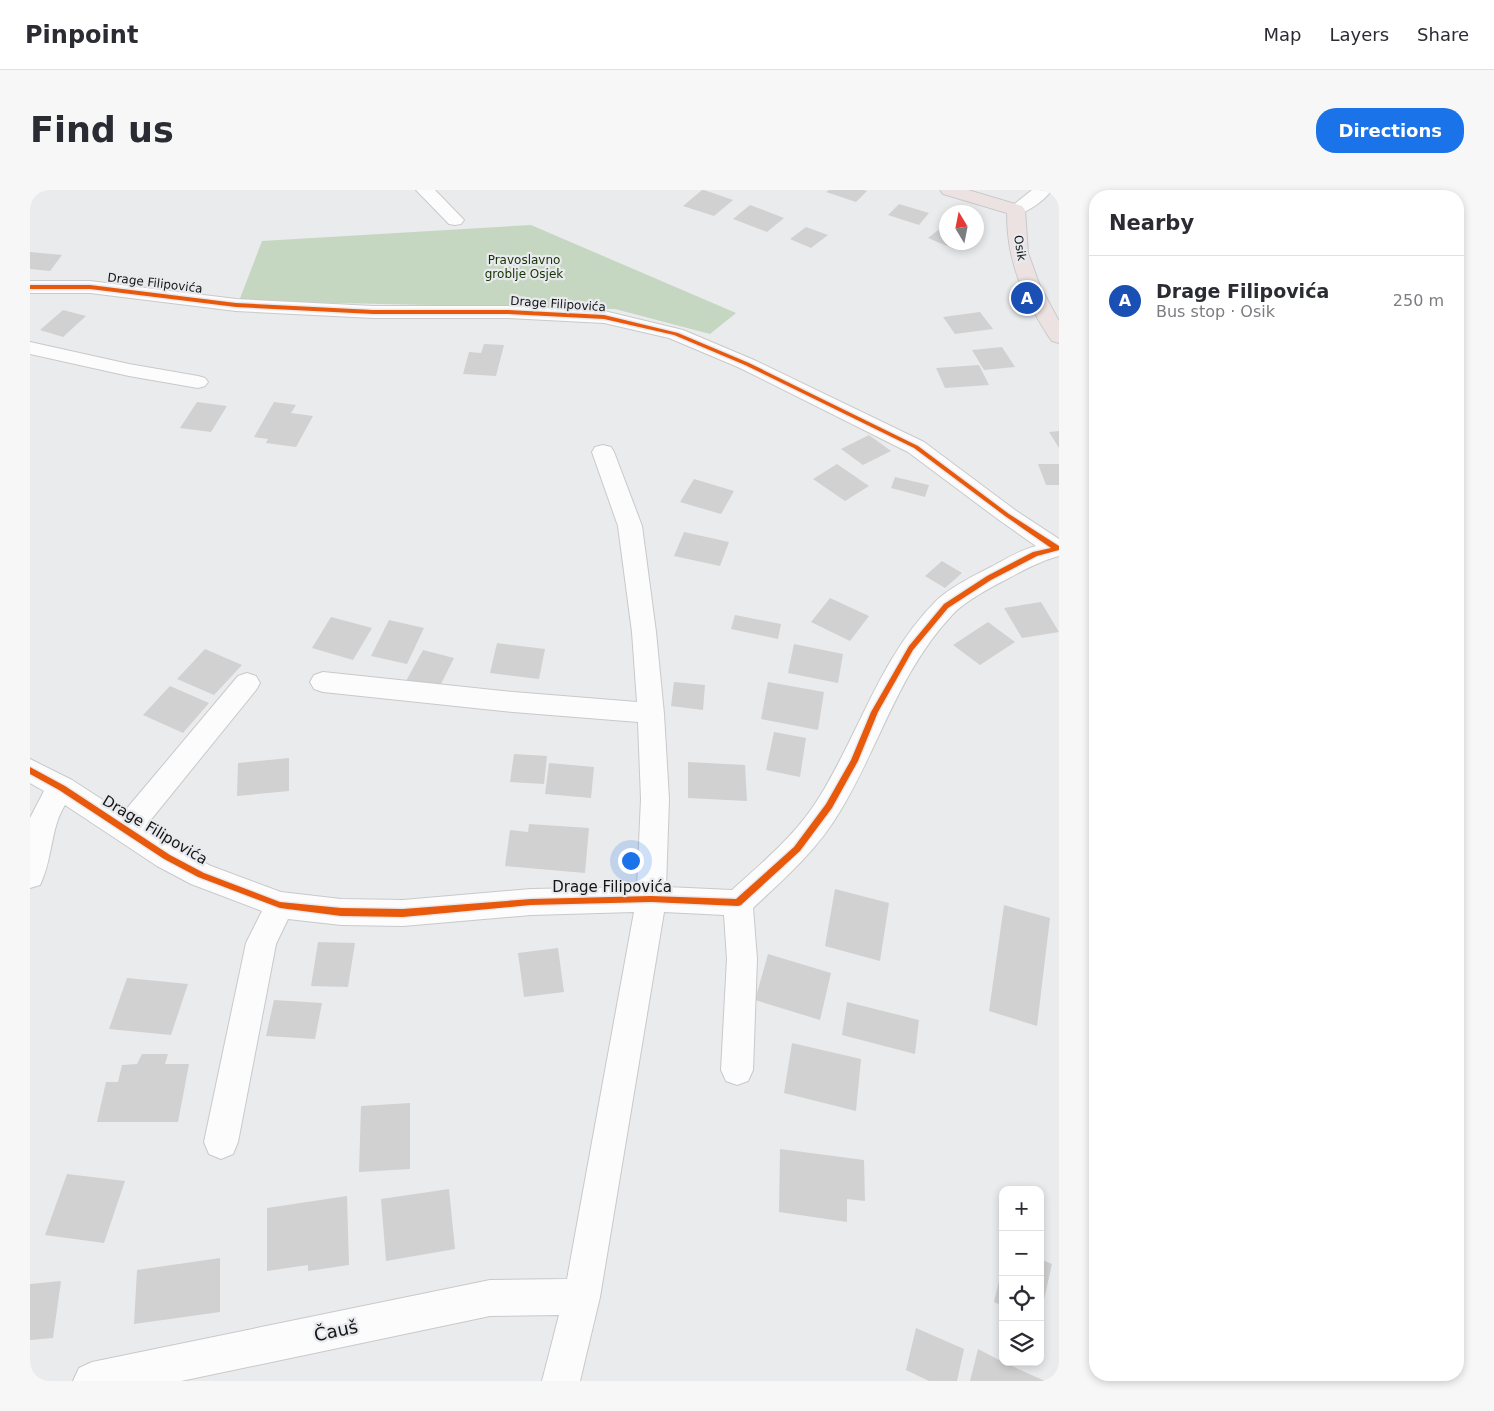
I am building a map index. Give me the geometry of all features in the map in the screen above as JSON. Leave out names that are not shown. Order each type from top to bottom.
[{"type":"main road","points":[[949,190],[1016,210]]},
{"type":"main road","name":"Osik","points":[[1016,210],[1018,251],[1026,277],[1038,304],[1059,337]]},
{"type":"street","points":[[425,190],[455,220]]},
{"type":"street","points":[[1016,210],[1043,190]]},
{"type":"street","name":"Drage Filipovića","points":[[30,287],[90,287],[236,304],[363,312],[508,312],[604,318],[676,334],[747,364],[916,447],[1007,515],[1058,548]]},
{"type":"street","points":[[30,348],[129,370],[198,382]]},
{"type":"street","points":[[561,1381],[582,1297],[651,899],[655,799],[651,714],[644,632],[630,526],[603,452]]},
{"type":"street","name":"Drage Filipovića","points":[[30,770],[62,788],[200,875],[280,905],[341,912],[403,913],[531,902],[651,899],[738,903],[797,849],[829,806],[854,760],[875,712],[911,648],[946,606],[1004,570],[1035,554],[1058,548]]},
{"type":"street","points":[[323,682],[513,702],[618,709],[651,714]]},
{"type":"street","name":"Drage Filipovića","points":[[126,830],[247,683]]},
{"type":"street","points":[[30,876],[43,819],[50,801],[62,788]]},
{"type":"street","points":[[737,1070],[742,959],[738,903]]},
{"type":"street","points":[[221,1142],[261,943],[280,905]]},
{"type":"street","name":"Čauš","points":[[92,1381],[490,1298],[582,1297]]},
{"type":"green space","name":"Pravoslavno groblje Osjek","points":[[531,225],[736,313],[710,334],[615,309],[239,301],[262,241]]},
{"type":"building","points":[[702,190],[733,200],[714,216],[683,206]]},
{"type":"building","points":[[829,190],[867,191],[856,202],[826,192]]},
{"type":"building","points":[[899,204],[929,213],[919,225],[888,215]]},
{"type":"building","points":[[750,205],[784,218],[767,232],[733,219]]},
{"type":"building","points":[[806,227],[828,235],[811,248],[790,239]]},
{"type":"building","points":[[939,229],[939,243],[928,238]]},
{"type":"building","points":[[30,252],[62,255],[50,271],[30,269]]},
{"type":"building","points":[[63,310],[86,316],[63,337],[40,330]]},
{"type":"building","points":[[980,312],[993,329],[955,334],[943,317]]},
{"type":"building","points":[[484,344],[504,345],[496,376],[463,374],[469,352],[481,353]]},
{"type":"building","points":[[1002,347],[1015,367],[984,370],[972,350]]},
{"type":"building","points":[[979,365],[989,385],[945,388],[936,368]]},
{"type":"building","points":[[197,402],[227,406],[211,432],[180,428]]},
{"type":"building","points":[[274,402],[296,405],[291,413],[313,416],[296,447],[266,443],[268,439],[254,437]]},
{"type":"building","points":[[1059,431],[1059,448],[1049,432]]},
{"type":"building","points":[[869,435],[891,451],[863,465],[841,449]]},
{"type":"building","points":[[837,464],[869,486],[845,501],[813,479]]},
{"type":"building","points":[[1038,464],[1059,464],[1059,485],[1046,485]]},
{"type":"building","points":[[895,477],[929,485],[925,497],[891,488]]},
{"type":"building","points":[[694,479],[734,491],[721,514],[680,502]]},
{"type":"building","points":[[684,532],[729,542],[720,566],[674,556]]},
{"type":"building","points":[[942,561],[962,573],[945,588],[925,576]]},
{"type":"building","points":[[830,598],[869,616],[850,641],[811,622]]},
{"type":"building","points":[[1041,602],[1059,632],[1022,638],[1004,608]]},
{"type":"building","points":[[735,615],[781,624],[778,639],[731,629]]},
{"type":"building","points":[[331,617],[372,628],[353,660],[312,648]]},
{"type":"building","points":[[389,620],[424,628],[407,664],[371,656]]},
{"type":"building","points":[[988,622],[1015,642],[980,665],[953,645]]},
{"type":"building","points":[[497,643],[545,649],[539,679],[490,673]]},
{"type":"building","points":[[794,644],[843,654],[838,683],[788,673]]},
{"type":"building","points":[[205,649],[242,665],[214,695],[177,679]]},
{"type":"building","points":[[423,650],[454,658],[438,690],[406,681]]},
{"type":"building","points":[[674,682],[705,685],[703,710],[671,706]]},
{"type":"building","points":[[768,682],[824,692],[818,730],[761,719]]},
{"type":"building","points":[[170,686],[209,703],[183,733],[143,715]]},
{"type":"building","points":[[774,732],[806,738],[800,777],[766,770]]},
{"type":"building","points":[[514,754],[547,756],[544,784],[510,782]]},
{"type":"building","points":[[289,758],[289,791],[237,796],[238,763]]},
{"type":"building","points":[[688,762],[745,765],[747,801],[688,798]]},
{"type":"building","points":[[549,763],[594,767],[591,798],[545,794]]},
{"type":"building","points":[[529,824],[589,828],[585,873],[505,866],[510,830],[528,832]]},
{"type":"building","points":[[835,889],[889,903],[880,961],[825,946]]},
{"type":"building","points":[[1004,905],[1050,918],[1037,1026],[989,1011]]},
{"type":"building","points":[[318,942],[355,943],[348,987],[311,986]]},
{"type":"building","points":[[558,948],[564,992],[524,997],[518,953]]},
{"type":"building","points":[[768,954],[831,973],[820,1020],[755,1000]]},
{"type":"building","points":[[127,978],[188,984],[171,1035],[109,1029]]},
{"type":"building","points":[[274,1000],[322,1003],[315,1039],[266,1036]]},
{"type":"building","points":[[847,1002],[919,1020],[915,1054],[842,1035]]},
{"type":"building","points":[[792,1043],[861,1059],[856,1111],[784,1093]]},
{"type":"building","points":[[142,1054],[168,1054],[165,1064],[189,1064],[178,1122],[97,1122],[106,1082],[118,1082],[122,1065],[137,1064]]},
{"type":"building","points":[[410,1103],[410,1169],[359,1172],[361,1106]]},
{"type":"building","points":[[780,1149],[864,1160],[865,1201],[847,1199],[847,1222],[779,1212]]},
{"type":"building","points":[[67,1174],[125,1181],[104,1243],[45,1235]]},
{"type":"building","points":[[449,1189],[455,1249],[386,1261],[381,1199]]},
{"type":"building","points":[[347,1196],[349,1265],[308,1271],[308,1265],[267,1271],[267,1208]]},
{"type":"building","points":[[220,1258],[220,1312],[134,1324],[137,1270]]},
{"type":"building","points":[[1044,1261],[1052,1264],[1044,1300]]},
{"type":"building","points":[[61,1281],[53,1338],[30,1340],[30,1284]]},
{"type":"building","points":[[999,1281],[999,1304],[994,1302]]},
{"type":"building","points":[[916,1328],[964,1349],[957,1381],[929,1381],[906,1370]]},
{"type":"building","points":[[978,1349],[999,1360],[999,1366],[1012,1366],[1045,1381],[970,1381]]},
{"type":"cycle path","points":[[30,287],[90,287],[236,305],[373,312],[508,312],[604,317],[676,334],[747,364],[916,447],[1007,515],[1056,548]]},
{"type":"cycle path","points":[[30,770],[62,788],[167,857],[201,875],[280,905],[341,912],[403,913],[531,902],[651,899],[738,903],[797,849],[829,806],[854,761],[875,712],[911,648],[946,606],[989,578],[1035,554],[1059,548]]},
{"type":"place","name":"Drage Filipovića","points":[[1027,298]]}]
